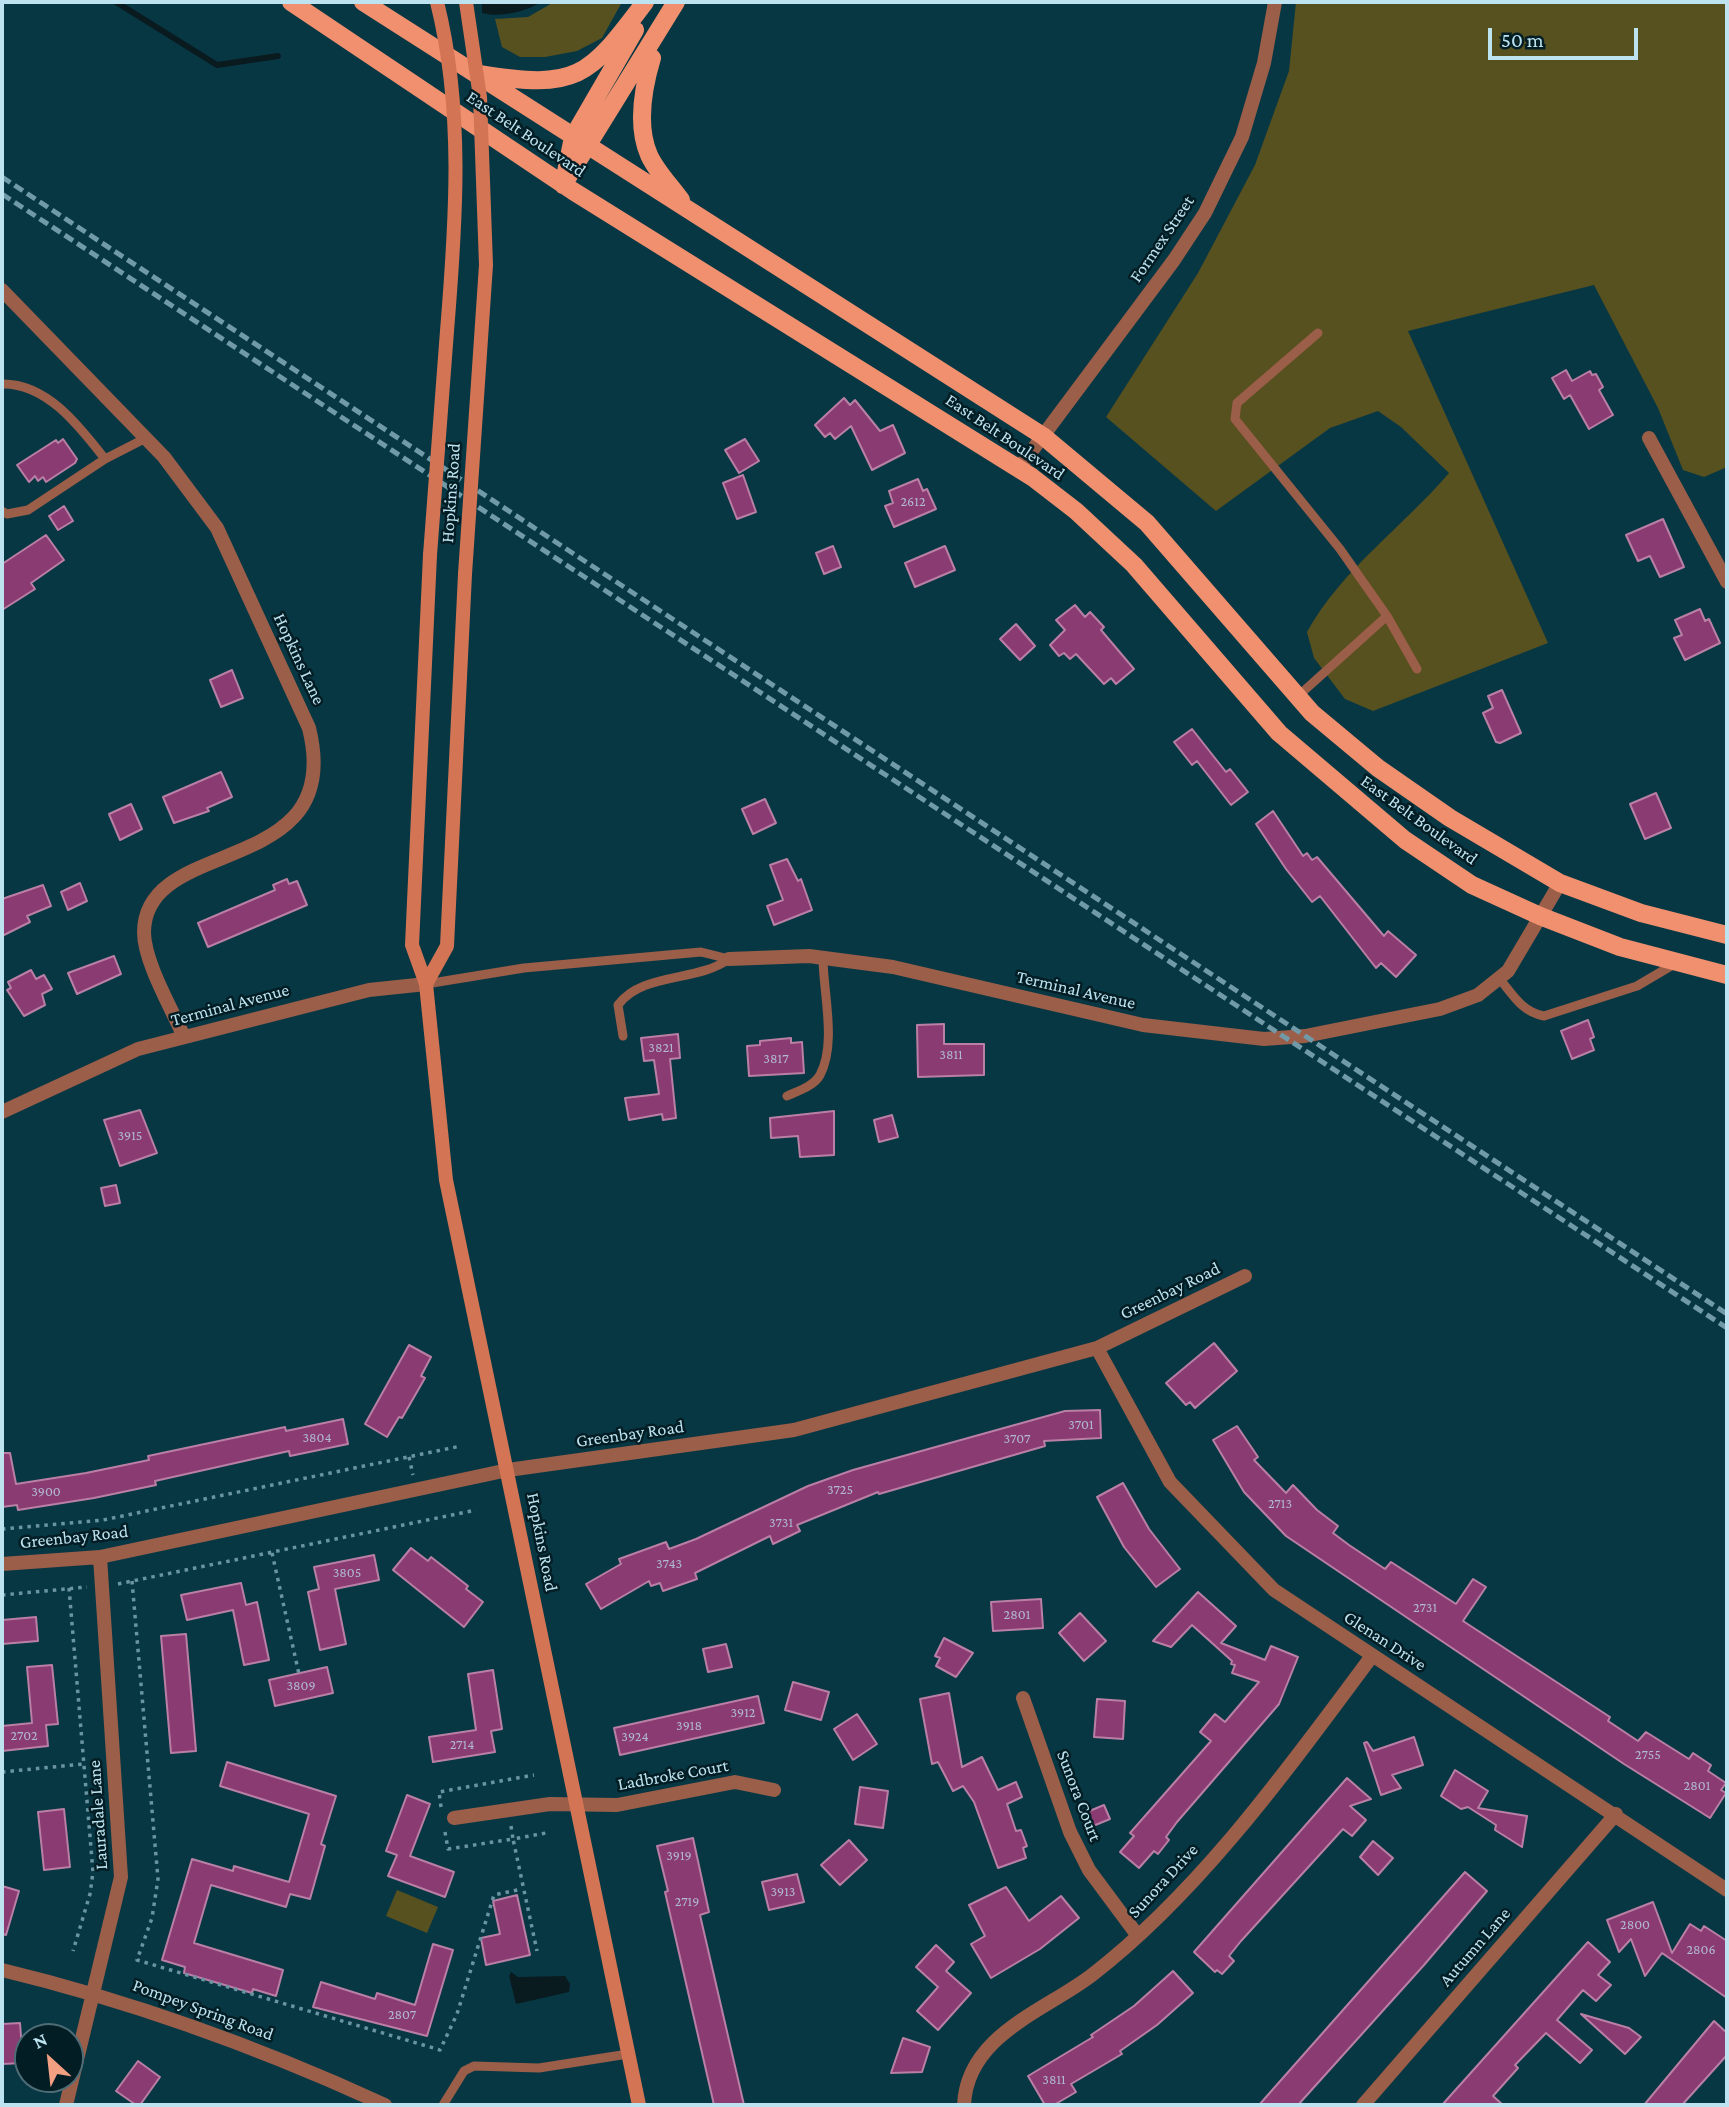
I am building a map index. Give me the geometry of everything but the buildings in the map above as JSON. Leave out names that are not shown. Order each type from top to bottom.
[{"type":"main road","name":"East Belt Boulevard","points":[[291,2],[563,185],[1019,467],[1076,511],[1134,565],[1279,733],[1352,798],[1405,840],[1472,886],[1620,947],[1727,975]]},
{"type":"main road","name":"East Belt Boulevard","points":[[363,2],[1043,436],[1147,523],[1312,713],[1378,768],[1450,818],[1560,883],[1642,913],[1727,935]]},
{"type":"main road","name":"Hopkins Road","points":[[437,2],[454,92],[454,248],[430,555],[412,945],[426,984],[446,1180],[639,2105]]},
{"type":"main road","name":"Hopkins Road","points":[[426,984],[447,946],[465,574],[486,265],[480,97],[466,2]]},
{"type":"main road","points":[[563,185],[573,137],[642,19],[647,2]]},
{"type":"main road","points":[[471,73],[533,82],[559,80],[574,74],[607,52],[647,2]]},
{"type":"main road","points":[[563,185],[589,147],[676,2]]},
{"type":"main road","points":[[663,27],[644,84],[643,130],[649,155],[687,209]]},
{"type":"street","name":"Formex Street","points":[[1019,467],[1174,260],[1205,213],[1242,137],[1264,64],[1275,2]]},
{"type":"street","name":"Hopkins Lane","points":[[2,290],[164,457],[217,528],[309,728],[314,748],[311,790],[305,804],[290,822],[266,838],[175,880],[154,897],[145,916],[144,934],[148,953],[184,1037]]},
{"type":"street","points":[[1649,438],[1727,582]]},
{"type":"street","name":"Terminal Avenue","points":[[730,959],[823,958],[893,967],[1143,1025],[1264,1039],[1306,1037],[1440,1009],[1478,995],[1508,971],[1560,883]]},
{"type":"street","name":"Terminal Avenue","points":[[2,1112],[138,1049],[369,990],[426,984]]},
{"type":"street","name":"Greenbay Road","points":[[2,1564],[100,1557],[508,1470],[794,1430],[1097,1348],[1245,1276]]},
{"type":"street","name":"Glenan Drive","points":[[1097,1348],[1170,1482],[1273,1590],[1727,1889]]},
{"type":"street","name":"Lauradale Lane","points":[[66,2105],[121,1877],[100,1557]]},
{"type":"street","name":"Sunora Drive","points":[[964,2105],[965,2089],[980,2059],[1002,2034],[1091,1976],[1169,1906],[1282,1776],[1372,1656]]},
{"type":"street","name":"Sunora Court","points":[[1023,1698],[1070,1832],[1089,1870],[1138,1936]]},
{"type":"street","name":"Ladbroke Court","points":[[447,1820],[541,1805],[617,1805],[735,1782],[774,1790]]},
{"type":"street","name":"Autumn Lane","points":[[1363,2105],[1616,1814]]},
{"type":"street","name":"Pompey Spring Road","points":[[2,1970],[93,1992],[302,2067],[385,2105]]},
{"type":"lane","points":[[1318,332],[1237,403],[1235,419],[1340,549],[1387,617],[1416,669]]},
{"type":"lane","points":[[2,384],[14,384],[46,398],[70,416],[105,458]]},
{"type":"lane","points":[[2,511],[7,514],[28,510],[105,458],[146,438]]},
{"type":"lane","points":[[1297,696],[1387,617]]},
{"type":"lane","name":"Terminal Avenue","points":[[426,984],[524,968],[701,952],[730,959]]},
{"type":"lane","points":[[788,1096],[808,1086],[820,1075],[826,1051],[823,958]]},
{"type":"lane","points":[[623,1036],[618,1005],[625,995],[717,967],[730,959]]},
{"type":"lane","points":[[1499,978],[1521,1006],[1531,1014],[1544,1016],[1637,986],[1676,963]]},
{"type":"lane","points":[[443,2105],[464,2071],[474,2066],[539,2068],[628,2054]]},
{"type":"path","points":[[2,1529],[103,1520],[461,1446]]},
{"type":"path","points":[[409,1457],[414,1476]]},
{"type":"path","points":[[111,1585],[476,1510]]},
{"type":"path","points":[[271,1553],[299,1674]]},
{"type":"path","points":[[132,1581],[158,1879],[152,1918],[137,1960],[440,2050],[457,2014],[494,1895],[522,1889]]},
{"type":"path","points":[[2,1595],[91,1587]]},
{"type":"path","points":[[69,1588],[93,1872],[90,1894],[73,1951]]},
{"type":"path","points":[[2,1772],[84,1764]]},
{"type":"path","points":[[534,1775],[439,1793],[447,1820],[448,1849],[546,1833]]},
{"type":"path","points":[[510,1823],[537,1951]]},
{"type":"shaded area","points":[[482,2],[541,2],[520,11],[496,15],[482,13]]},
{"type":"shaded area","points":[[554,2],[622,2],[602,38],[577,51],[545,57],[520,57],[502,47],[495,19],[528,17]]},
{"type":"shaded area","points":[[1296,2],[1727,2],[1727,467],[1704,477],[1683,470],[1658,408],[1594,285],[1408,331],[1548,643],[1373,711],[1345,699],[1314,658],[1307,632],[1337,588],[1449,473],[1401,427],[1378,411],[1330,428],[1216,511],[1106,417],[1198,273],[1255,165],[1289,71]]},
{"type":"shaded area","points":[[397,1890],[438,1907],[427,1933],[386,1916]]},
{"type":"shaded area","points":[[511,1972],[518,1977],[565,1976],[570,1984],[569,1992],[516,2004],[509,1976]]},
{"type":"waterway","points":[[116,2],[217,65],[278,56]]},
{"type":"railway","points":[[2,177],[1727,1314]]},
{"type":"railway","points":[[2,194],[1727,1328]]}]
